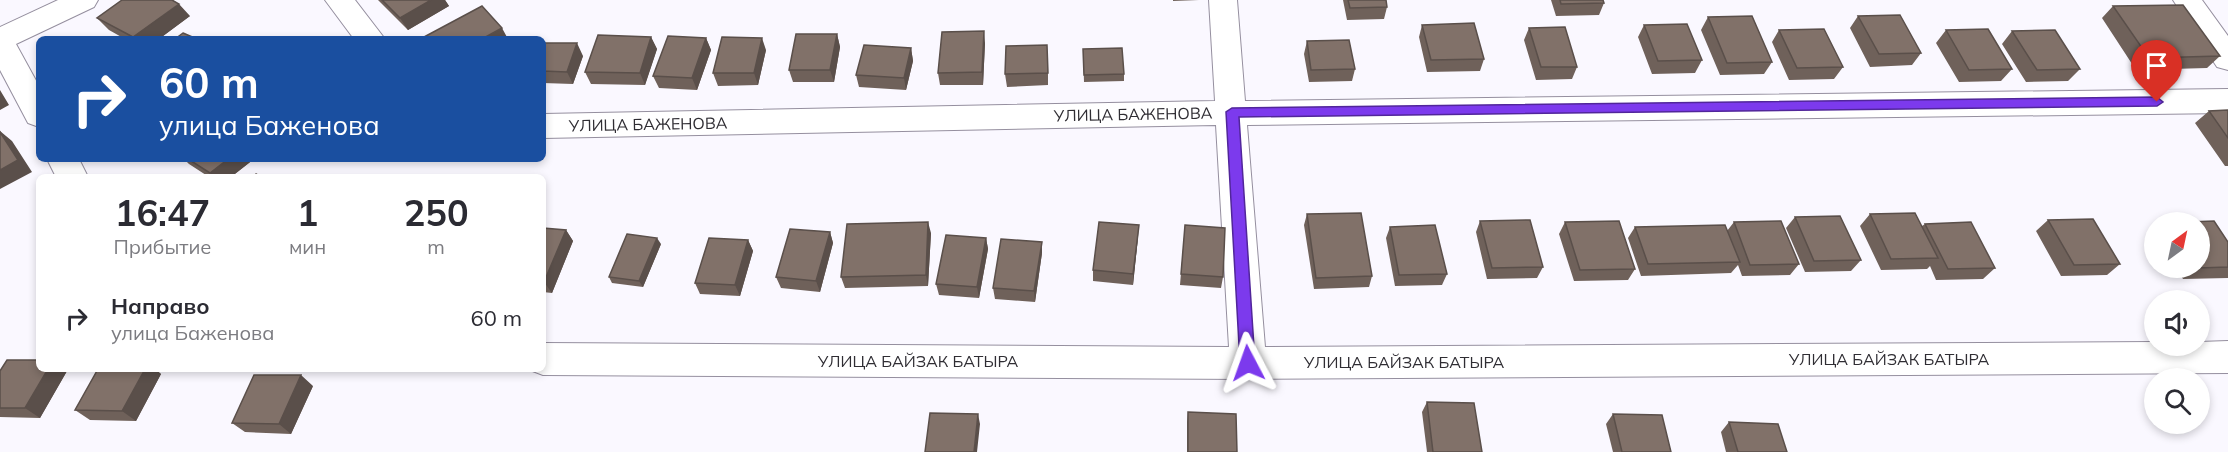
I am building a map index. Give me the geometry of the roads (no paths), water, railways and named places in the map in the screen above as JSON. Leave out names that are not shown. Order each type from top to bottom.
[{"type":"street","points":[[36,109],[0,40],[84,0]]},
{"type":"street","points":[[339,0],[368,36]]},
{"type":"street","points":[[1223,0],[1248,363]]},
{"type":"street","points":[[2187,0],[2228,59]]},
{"type":"street","name":"УЛИЦА БАЖЕНОВА","points":[[546,126],[1232,112],[2228,101]]},
{"type":"street","name":"УЛИЦА БАЙЗАК БАТЫРА","points":[[546,359],[1248,363],[2228,357]]}]
